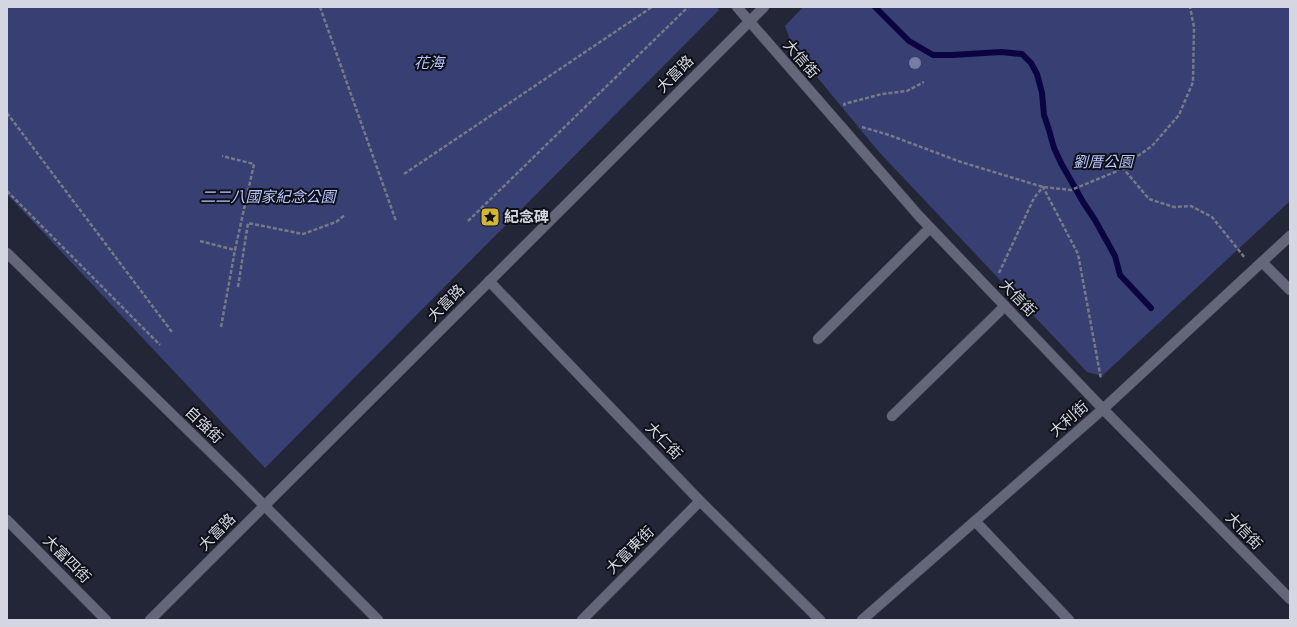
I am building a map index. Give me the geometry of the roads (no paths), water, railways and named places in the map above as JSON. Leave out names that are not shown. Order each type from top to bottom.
[{"type":"street","name":"大信街","points":[[737,7],[930,228],[1103,409],[1290,599]]},
{"type":"street","name":"大富路","points":[[150,620],[764,7]]},
{"type":"street","points":[[818,339],[930,228]]},
{"type":"street","name":"大利街","points":[[862,620],[1103,409],[1290,236]]},
{"type":"street","name":"自強街","points":[[7,253],[236,477],[378,620]]},
{"type":"street","points":[[1258,265],[1290,290]]},
{"type":"street","name":"大仁街","points":[[489,281],[700,500],[820,620]]},
{"type":"street","points":[[892,416],[1005,306]]},
{"type":"street","name":"大富東街","points":[[582,620],[700,500]]},
{"type":"street","name":"大富四街","points":[[7,520],[106,620]]},
{"type":"street","points":[[975,521],[1069,620]]},
{"type":"waterway","points":[[875,7],[909,41],[933,55],[1001,52],[1022,54],[1031,63],[1037,74],[1042,93],[1044,115],[1054,148],[1061,163],[1115,256],[1120,275],[1151,308]]},
{"type":"place","name":"紀念碑","points":[[490,217]]},
{"type":"park label","name":"花海","points":[[429,63]]},
{"type":"park label","name":"劉厝公園","points":[[1103,162]]},
{"type":"park label","name":"二二八國家紀念公園","points":[[268,197]]}]
